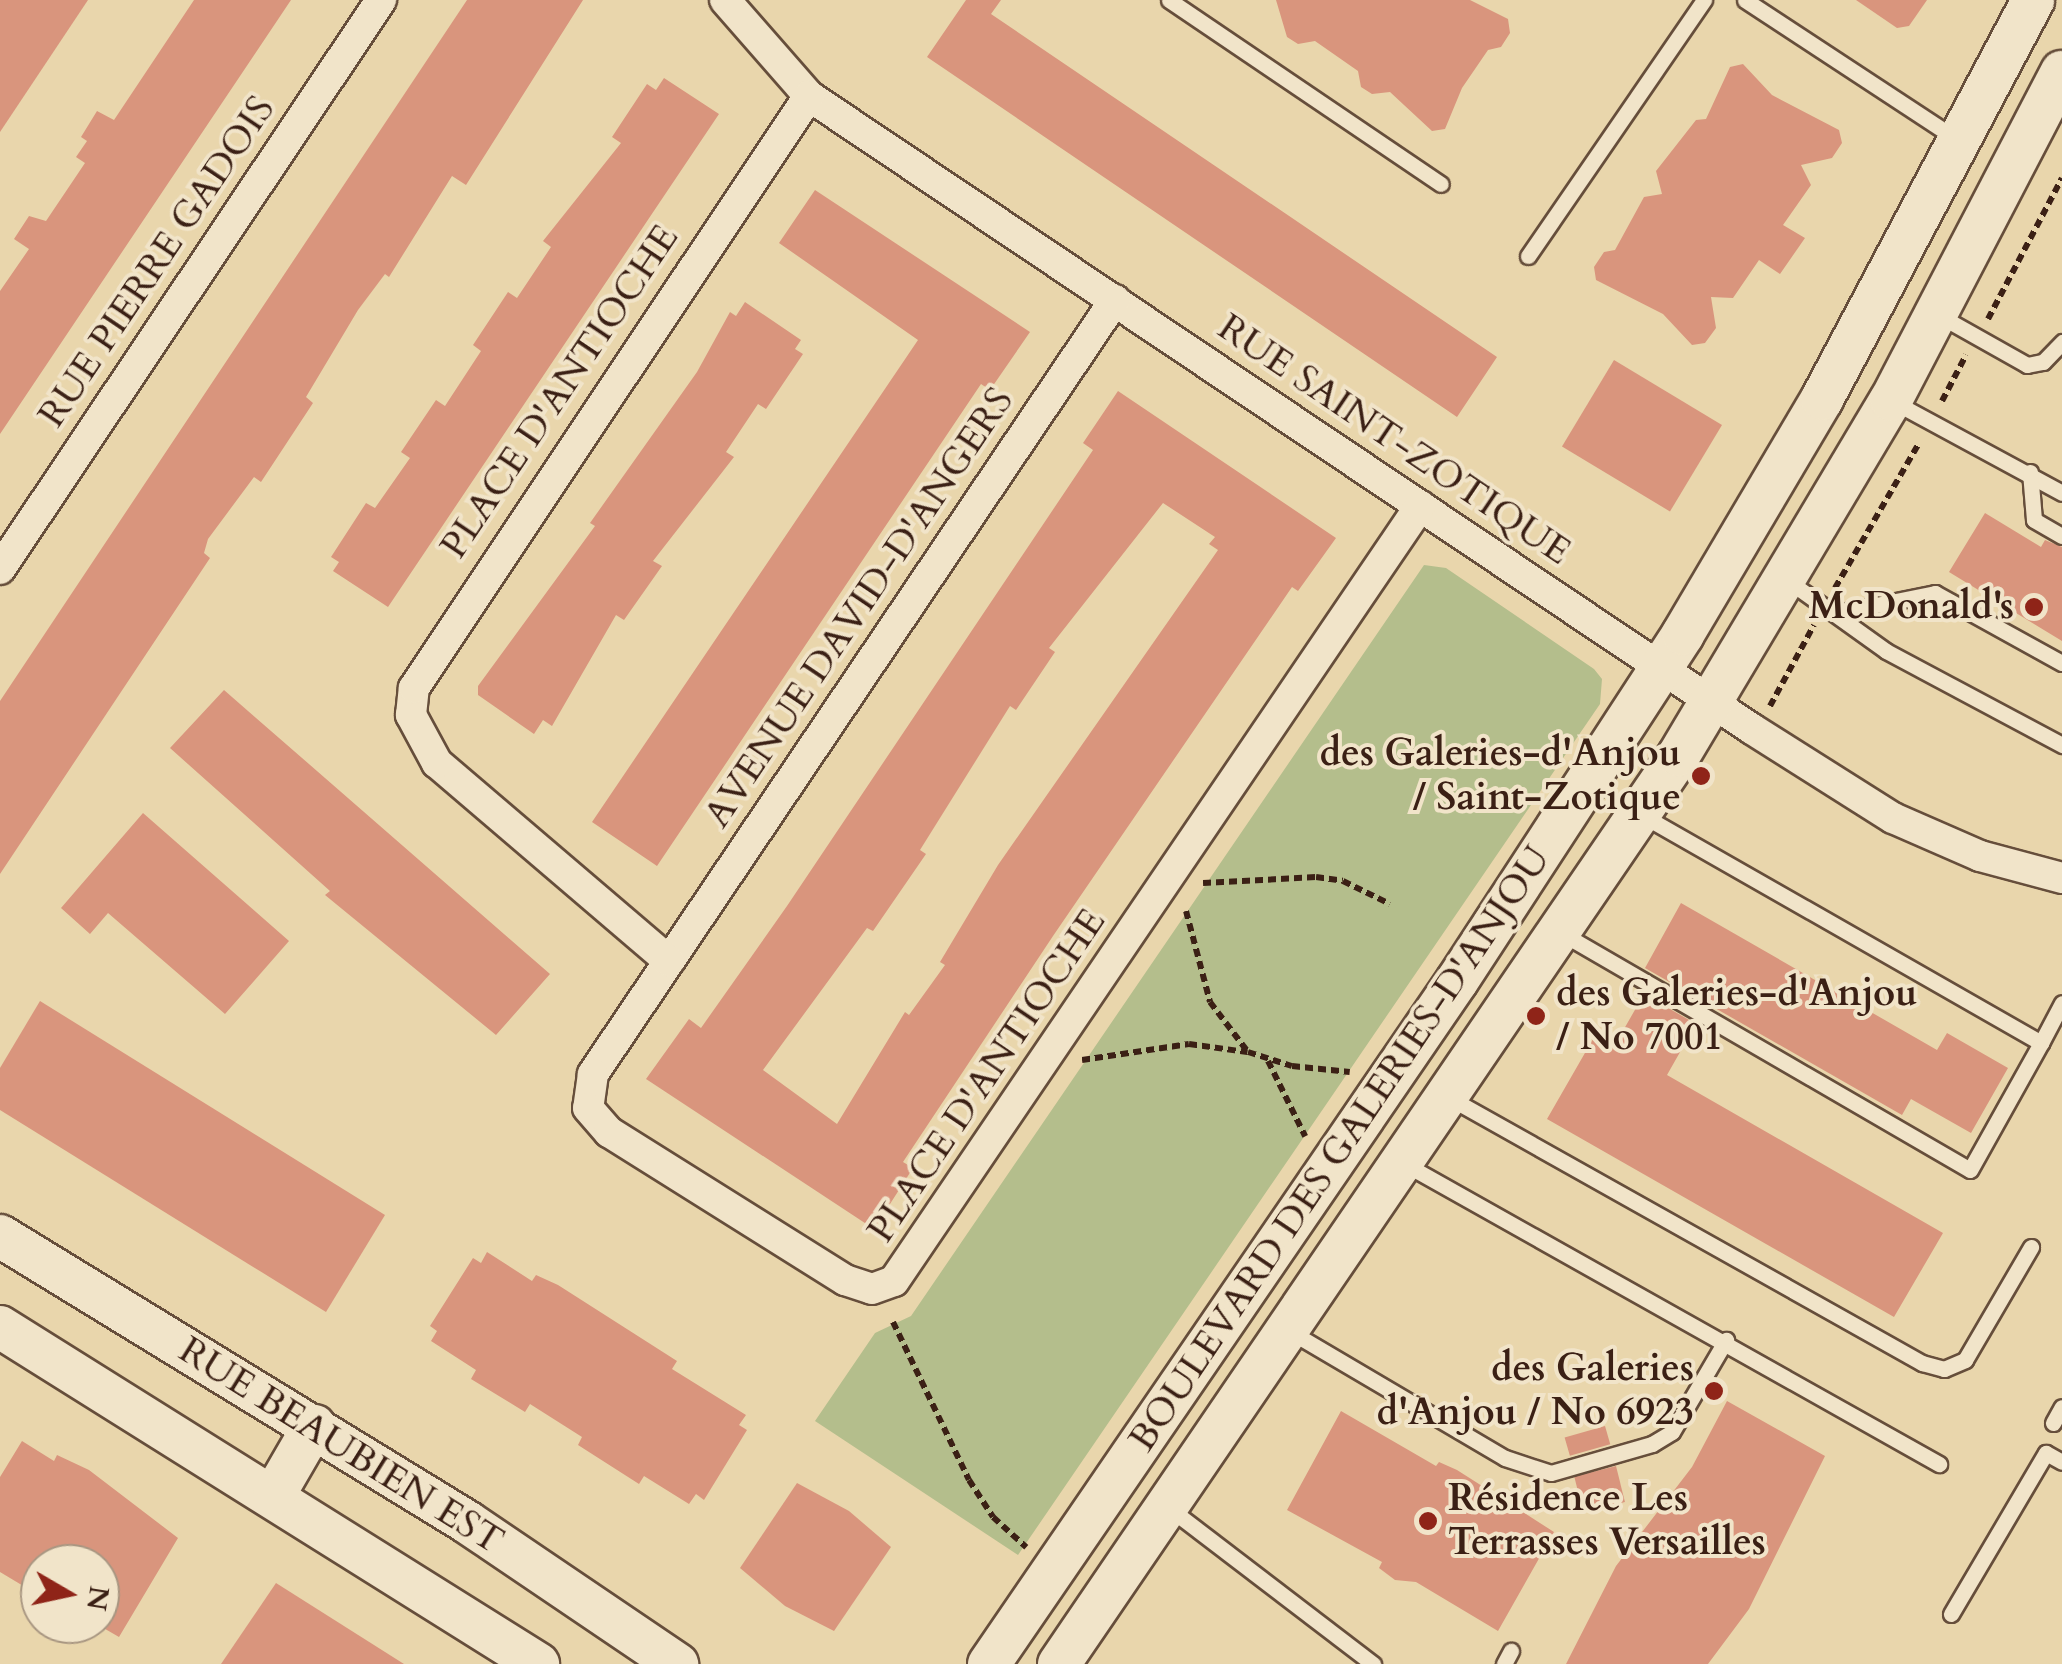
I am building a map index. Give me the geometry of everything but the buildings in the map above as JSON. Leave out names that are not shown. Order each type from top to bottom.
[{"type":"street","name":"RUE PIERRE GADOIS","points":[[0,568],[380,0]]},
{"type":"street","name":"RUE SAINT-ZOTIQUE","points":[[725,0],[809,96],[1712,702],[1892,818],[1980,856],[2062,878]]},
{"type":"street","name":"BOULEVARD DES GALERIES-D'ANJOU","points":[[989,1664],[1468,965],[1662,668],[1822,399],[2033,0]]},
{"type":"street","name":"BOULEVARD DES GALERIES-D'ANJOU","points":[[1059,1664],[1561,934],[1712,702],[1891,400],[2062,72]]},
{"type":"street","name":"PLACE D'ANTIOCHE","points":[[809,96],[414,688],[410,715],[438,763],[669,960],[593,1074],[588,1108],[596,1121],[845,1280],[872,1288],[894,1281],[1420,506]]},
{"type":"street","name":"AVENUE DAVID-D'ANGERS","points":[[669,960],[1115,300]]},
{"type":"street","name":"RUE BEAUBIEN EST","points":[[0,1236],[314,1426],[676,1664]]},
{"type":"street","name":"RUE BEAUBIEN EST","points":[[0,1327],[274,1495],[538,1664]]},
{"type":"street","points":[[274,1495],[314,1426]]},
{"type":"lane","points":[[1170,0],[1441,184]]},
{"type":"lane","points":[[1528,256],[1704,0]]},
{"type":"lane","points":[[1745,0],[1958,140]]},
{"type":"lane","points":[[1937,314],[2027,365],[2043,362],[2062,342]]},
{"type":"lane","points":[[1891,400],[2030,472],[2062,493]]},
{"type":"lane","points":[[2030,472],[2034,520],[2062,536]]},
{"type":"lane","points":[[1787,580],[1841,612],[1886,650],[2062,745]]},
{"type":"lane","points":[[1841,612],[1936,593],[2062,663]]},
{"type":"lane","points":[[1640,814],[2041,1042]]},
{"type":"lane","points":[[1561,934],[1970,1170],[2062,1003]]},
{"type":"lane","points":[[1448,1098],[1922,1364],[1944,1368],[1965,1360],[2031,1246]]},
{"type":"lane","points":[[1403,1163],[1726,1340],[1939,1464]]},
{"type":"lane","points":[[1288,1330],[1505,1458],[1551,1473],[1652,1444],[1672,1432],[1726,1340]]},
{"type":"lane","points":[[2053,1423],[2062,1407]]},
{"type":"lane","points":[[1950,1614],[2046,1453],[2062,1462]]},
{"type":"lane","points":[[1166,1506],[1373,1664]]},
{"type":"path","points":[[1199,883],[1316,878],[1343,881],[1390,904]]},
{"type":"path","points":[[1184,905],[1200,977],[1226,1028],[1248,1052]]},
{"type":"path","points":[[1078,1060],[1189,1044],[1354,1074]]},
{"type":"path","points":[[1268,1061],[1308,1142]]},
{"type":"path","points":[[893,1322],[969,1480],[993,1517],[1029,1549]]},
{"type":"green space","points":[[1424,565],[1446,568],[1594,669],[1602,679],[1600,704],[1018,1555],[815,1421],[875,1333],[911,1316]]},
{"type":"place","name":"McDonald's","points":[[2034,607]]},
{"type":"place","name":"des Galeries-d'Anjou / Saint-Zotique","points":[[1701,776]]},
{"type":"place","name":"des Galeries-d'Anjou / No 7001","points":[[1536,1016]]},
{"type":"place","name":"des Galeries d'Anjou / No 6923","points":[[1714,1391]]},
{"type":"place","name":"Résidence Les Terrasses Versailles","points":[[1428,1521]]}]
